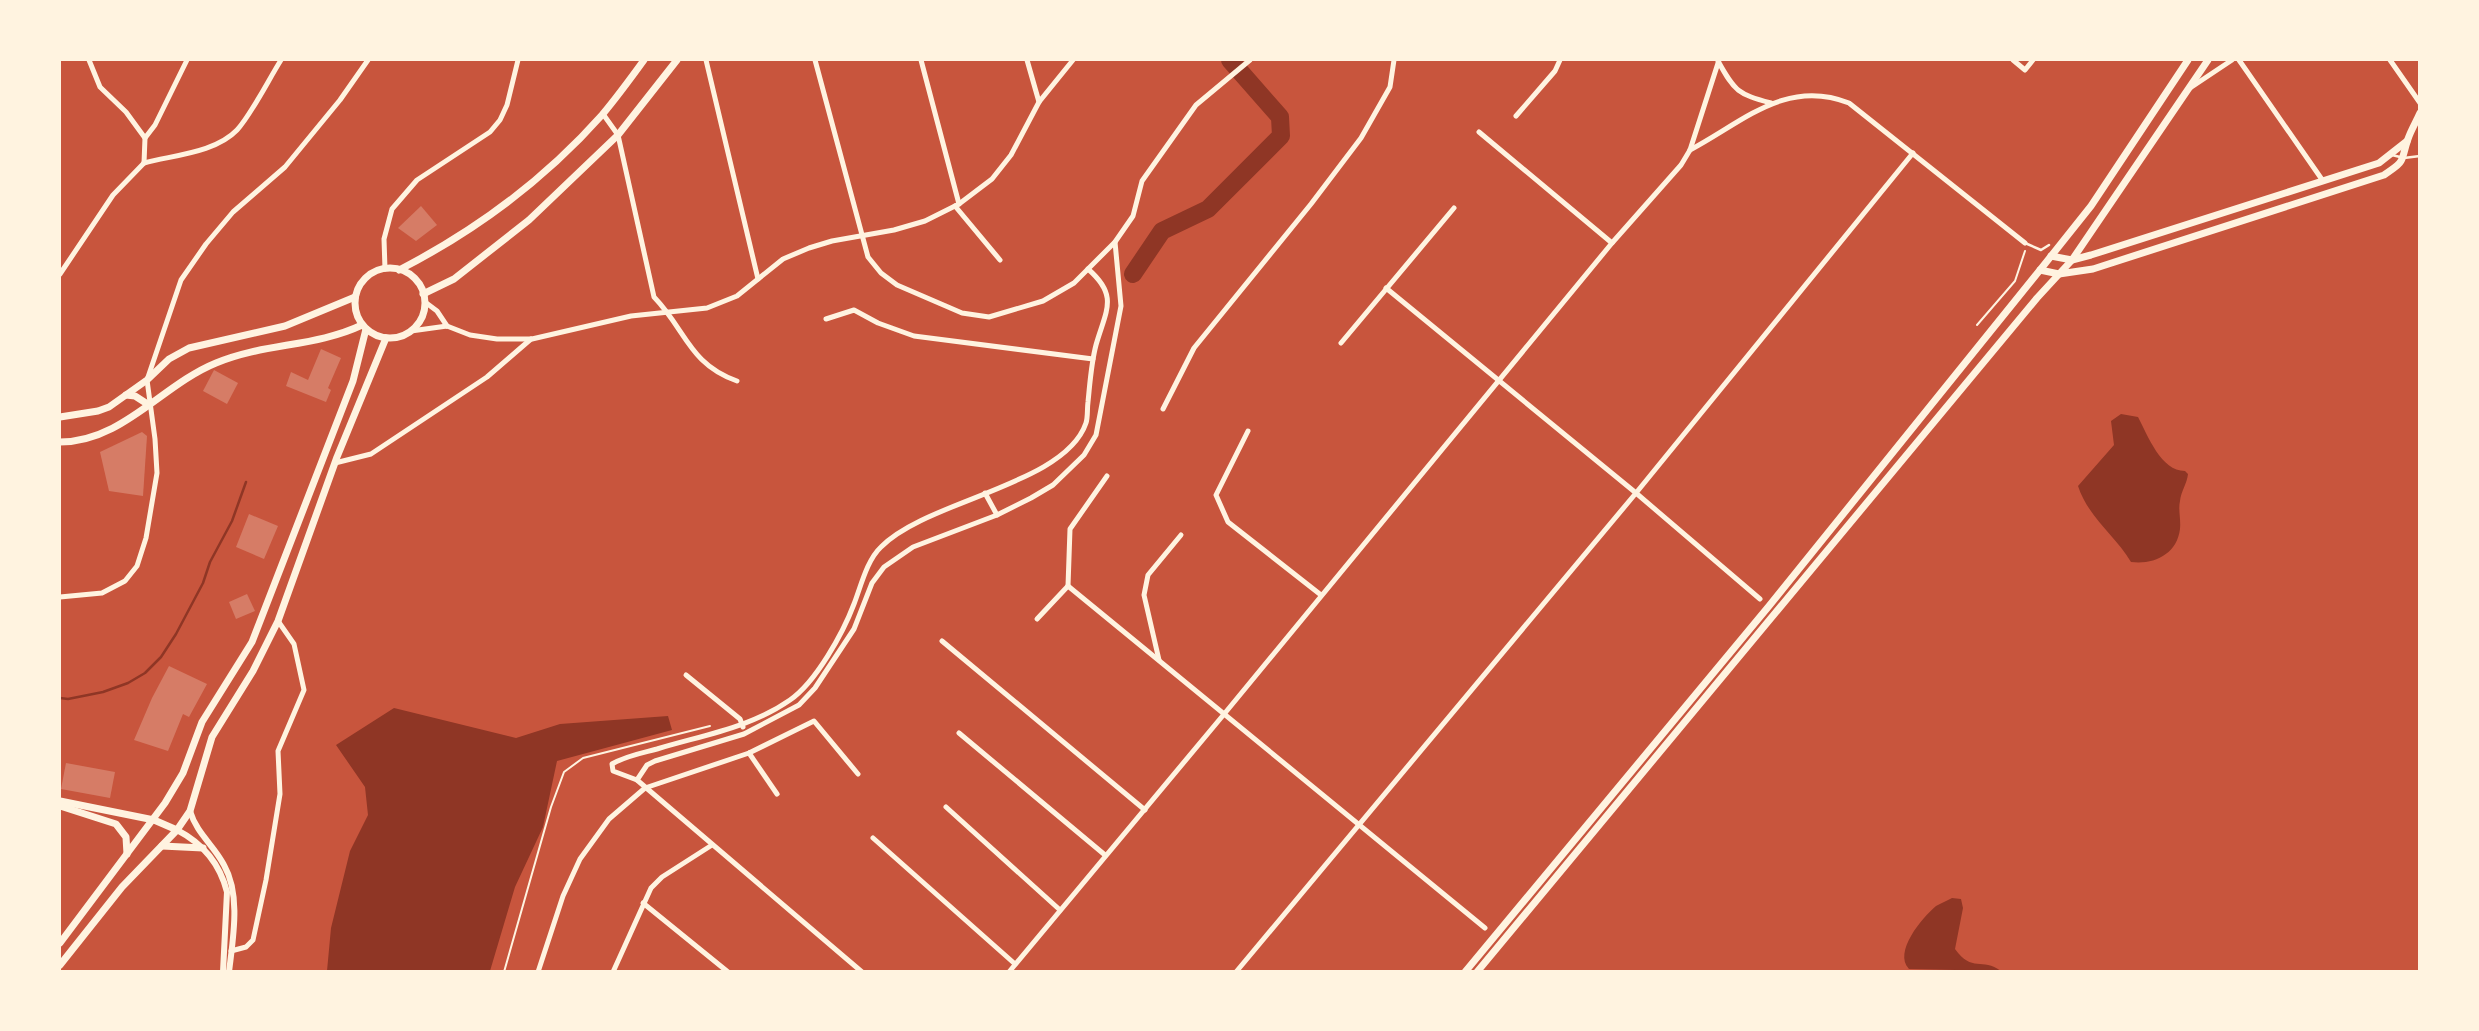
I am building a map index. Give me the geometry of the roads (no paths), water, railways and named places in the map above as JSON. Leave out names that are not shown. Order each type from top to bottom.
[{"type":"main road","points":[[399,270],[457,237],[525,188],[563,155],[603,114],[644,60]]},
{"type":"main road","points":[[424,298],[454,279],[529,220],[618,135],[677,60]]},
{"type":"main road","points":[[1465,971],[1769,606],[2091,206],[2188,60]]},
{"type":"main road","points":[[1477,971],[2037,298],[2072,260],[2208,60]]},
{"type":"main road","points":[[2040,270],[2059,274],[2093,269],[2384,175],[2404,158],[2407,141],[2420,113]]},
{"type":"main road","points":[[2051,256],[2072,260],[2379,163],[2407,141]]},
{"type":"main road","points":[[385,269],[399,270],[412,276],[424,298],[424,313],[411,331],[399,337],[375,335],[364,327],[356,312],[355,297],[369,275],[385,269]]},
{"type":"main road","points":[[60,417],[109,407],[147,380],[169,359],[190,348],[285,326],[355,297]]},
{"type":"main road","points":[[60,442],[113,430],[176,384],[218,362],[364,327]]},
{"type":"main road","points":[[60,943],[154,820],[183,773],[202,722],[242,661],[263,619],[354,381],[364,327]]},
{"type":"main road","points":[[60,965],[122,887],[177,830],[190,811],[212,737],[253,671],[278,621],[335,463],[386,338]]},
{"type":"main road","points":[[126,395],[135,396],[149,405]]},
{"type":"main road","points":[[60,803],[154,820],[177,830]]},
{"type":"main road","points":[[60,803],[116,824],[126,837],[126,858]]},
{"type":"main road","points":[[162,846],[203,848]]},
{"type":"street","points":[[89,60],[100,87],[126,112],[145,138]]},
{"type":"street","points":[[144,163],[145,138],[155,125],[187,60]]},
{"type":"street","points":[[60,274],[113,195],[144,163],[208,148],[237,130],[281,60]]},
{"type":"street","points":[[60,597],[102,593],[125,581],[137,566],[146,538],[157,473],[147,380],[181,281],[233,212],[285,167],[340,100],[368,60]]},
{"type":"street","points":[[385,269],[384,239],[392,209],[417,180],[490,132],[507,105],[518,60]]},
{"type":"street","points":[[706,60],[758,279]]},
{"type":"street","points":[[815,60],[867,257],[881,273],[897,285],[962,313],[989,317],[1043,301],[1074,283],[1115,242],[1133,216],[1142,181],[1196,105],[1250,60]]},
{"type":"street","points":[[922,60],[957,205],[1000,260]]},
{"type":"street","points":[[1027,60],[1038,102]]},
{"type":"street","points":[[411,331],[447,326],[470,335],[532,339],[610,320],[707,308],[737,296],[783,259],[809,248],[915,224],[957,205],[992,179],[1011,155],[1038,102],[1073,60]]},
{"type":"street","points":[[1163,409],[1194,348],[1362,138],[1390,87],[1394,60]]},
{"type":"street","points":[[1516,116],[1555,72],[1560,60]]},
{"type":"street","points":[[1719,60],[1734,88],[1744,96],[1771,103]]},
{"type":"street","points":[[1009,971],[1612,243],[1681,165],[1690,150],[1719,60]]},
{"type":"street","points":[[2013,60],[2025,70],[2033,60]]},
{"type":"street","points":[[2188,90],[2232,60]]},
{"type":"street","points":[[2239,60],[2323,181]]},
{"type":"street","points":[[2389,60],[2420,103]]},
{"type":"street","points":[[1690,150],[1771,103],[1813,94],[1832,96],[1849,103],[2025,243]]},
{"type":"street","points":[[603,114],[618,135],[654,297],[668,312],[701,361],[719,375],[737,381]]},
{"type":"street","points":[[1479,132],[1612,243]]},
{"type":"street","points":[[1236,971],[1636,493],[1913,153]]},
{"type":"street","points":[[1341,343],[1454,208]]},
{"type":"street","points":[[637,780],[647,765],[655,761],[744,734],[799,705],[815,688],[854,629],[872,583],[884,566],[913,547],[997,515],[1053,485],[1084,455],[1096,435],[1121,306],[1115,242]]},
{"type":"street","points":[[862,971],[637,780],[613,771],[612,764],[652,750],[742,726],[792,699],[809,682],[849,618],[878,549],[893,535],[918,521],[1046,465],[1068,450],[1086,424],[1093,359],[1108,303],[1108,293],[1101,280],[1088,269]]},
{"type":"street","points":[[1386,288],[1636,493],[1760,599]]},
{"type":"street","points":[[424,298],[447,326]]},
{"type":"street","points":[[827,319],[854,310],[878,323],[914,336],[1093,359]]},
{"type":"street","points":[[335,463],[371,454],[487,377],[532,339]]},
{"type":"street","points":[[1090,380],[1107,384]]},
{"type":"street","points":[[1248,431],[1216,495],[1228,523],[1321,595]]},
{"type":"street","points":[[1037,619],[1068,586],[1070,529],[1107,476]]},
{"type":"street","points":[[985,493],[997,515]]},
{"type":"street","points":[[1159,660],[1144,595],[1148,575],[1181,535]]},
{"type":"street","points":[[1068,586],[1485,928]]},
{"type":"street","points":[[232,951],[246,947],[253,940],[278,806],[278,751],[304,690],[293,644],[278,621]]},
{"type":"street","points":[[942,641],[1145,810]]},
{"type":"street","points":[[687,675],[740,719],[744,734]]},
{"type":"street","points":[[538,971],[563,896],[580,859],[609,819],[645,788],[749,753],[814,721],[858,774]]},
{"type":"street","points":[[960,733],[1105,855]]},
{"type":"street","points":[[749,753],[776,794]]},
{"type":"street","points":[[946,807],[1060,910]]},
{"type":"street","points":[[190,811],[197,829],[224,864],[233,887],[229,971]]},
{"type":"street","points":[[177,830],[203,848],[220,872],[227,892],[223,971]]},
{"type":"street","points":[[873,838],[1014,964]]},
{"type":"street","points":[[621,971],[613,969],[650,888],[662,877],[712,845]]},
{"type":"street","points":[[643,903],[728,971]]},
{"type":"lane","points":[[2392,155],[2404,158],[2420,156]]},
{"type":"lane","points":[[2025,243],[2041,250],[2049,245]]},
{"type":"waterway","points":[[1133,274],[1162,231],[1208,209],[1281,136],[1280,117],[1230,60]]},
{"type":"waterway","points":[[60,698],[103,692],[128,683],[145,673],[161,657],[203,583],[210,562],[232,521],[246,482]]}]
